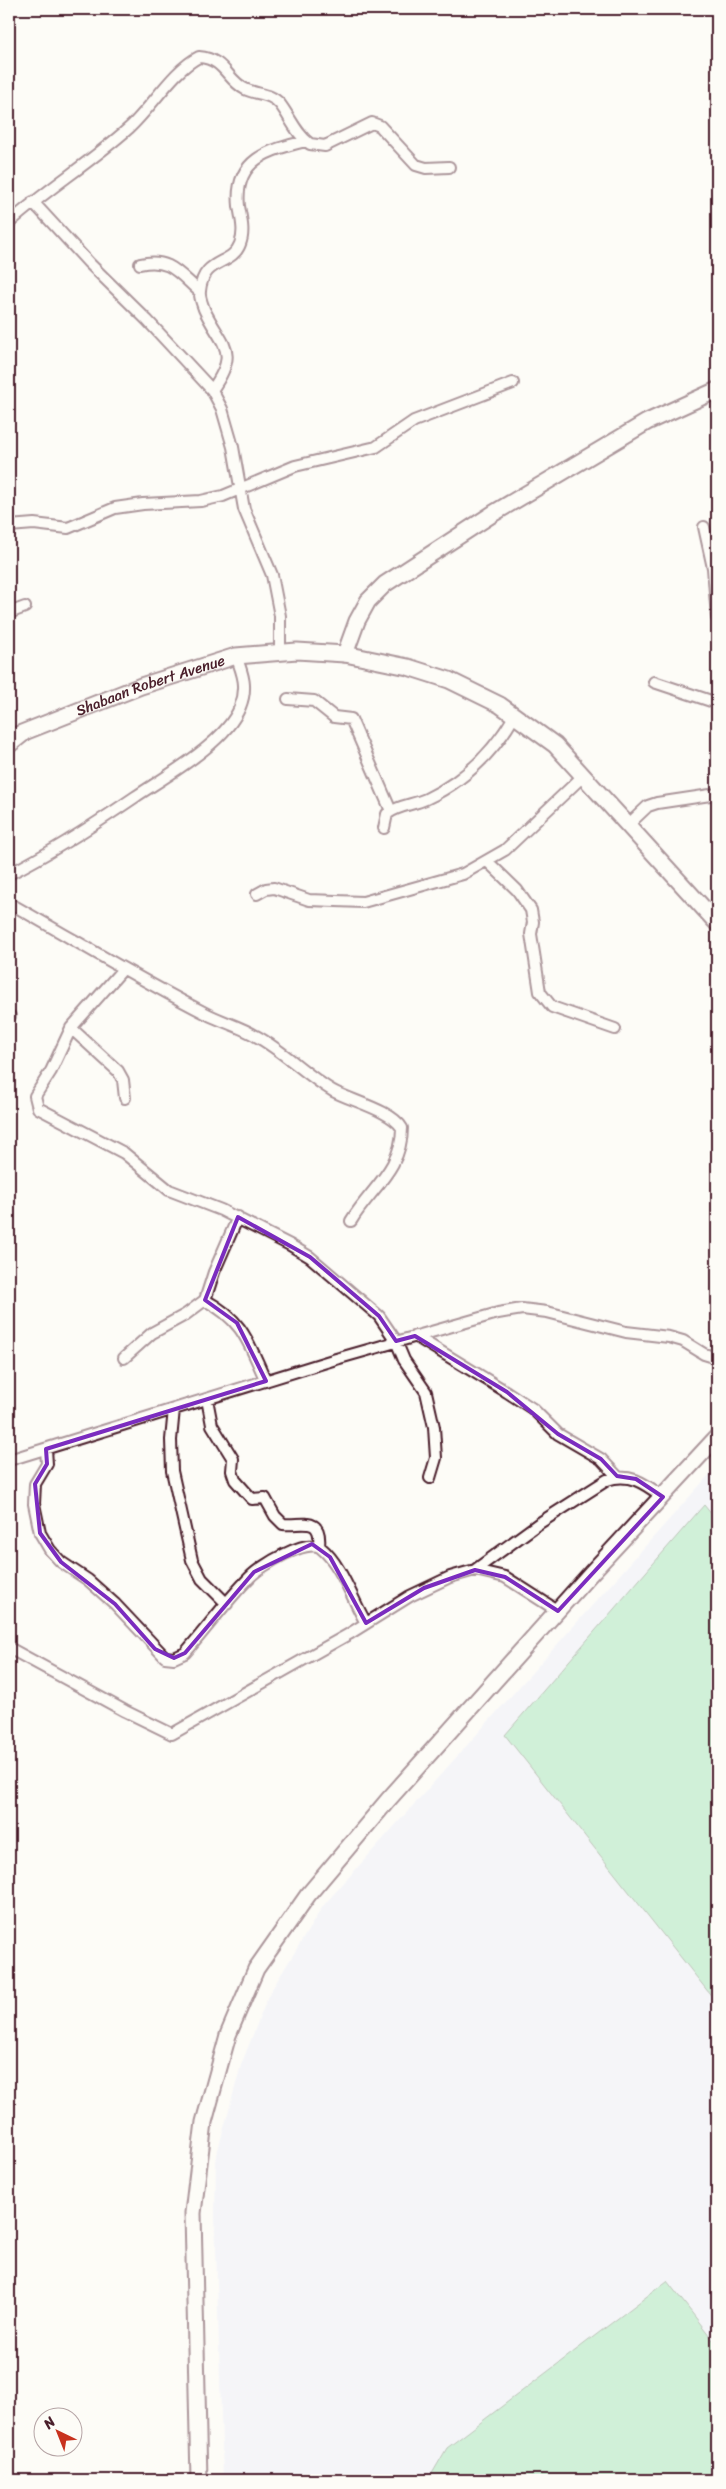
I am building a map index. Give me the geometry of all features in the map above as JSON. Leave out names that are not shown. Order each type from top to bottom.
[{"type":"main road","points":[[345,654],[357,621],[368,601],[385,584],[494,513],[647,422],[717,390]]},
{"type":"main road","name":"Shabaan Robert Avenue","points":[[9,738],[141,686],[236,656],[280,651],[345,654],[435,675],[500,704],[555,746],[629,824],[717,923]]},
{"type":"main road","points":[[199,2480],[193,2213],[204,2122],[228,2036],[256,1970],[308,1895],[388,1800],[717,1437]]},
{"type":"street","points":[[9,223],[33,202],[112,143],[146,113],[185,66],[199,57],[216,61],[246,89],[273,98],[279,103],[306,141],[318,147],[325,146],[359,127],[374,123],[416,165],[426,168],[449,167]]},
{"type":"street","points":[[212,390],[222,377],[228,361],[225,344],[200,300],[205,273],[212,266],[235,252],[240,245],[242,233],[239,192],[242,179],[250,166],[264,153],[275,148],[306,141]]},
{"type":"street","points":[[33,202],[83,257],[147,320],[212,390],[222,409],[233,447],[244,509],[272,575],[280,616],[280,651]]},
{"type":"street","points":[[140,264],[154,261],[169,265],[200,292]]},
{"type":"street","points":[[9,526],[34,524],[68,528],[115,508],[143,504],[201,501],[239,489],[295,466],[376,447],[414,422],[513,383]]},
{"type":"street","points":[[704,526],[713,568],[717,618]]},
{"type":"street","points":[[9,613],[24,607]]},
{"type":"street","points":[[9,874],[78,836],[199,754],[226,728],[240,709],[245,693],[244,676],[236,656]]},
{"type":"street","points":[[654,682],[717,703]]},
{"type":"street","points":[[288,699],[314,701],[334,717],[351,719],[391,811]]},
{"type":"street","points":[[384,828],[385,817],[391,811],[424,800],[462,777],[484,757],[506,730],[515,715]]},
{"type":"street","points":[[9,748],[33,729]]},
{"type":"street","points":[[257,894],[269,887],[309,900],[363,902],[463,874],[488,862],[505,850],[583,776]]},
{"type":"street","points":[[629,824],[648,806],[717,794]]},
{"type":"street","points":[[488,862],[517,890],[531,910],[531,934],[540,992],[546,1000],[552,1007],[615,1029]]},
{"type":"street","points":[[9,903],[123,969],[210,1016],[256,1035],[297,1062],[314,1079],[328,1087],[393,1116],[402,1128],[401,1148],[394,1165],[368,1195],[351,1220]]},
{"type":"street","points":[[123,969],[71,1028],[53,1067],[35,1096],[38,1108],[124,1153],[170,1190],[238,1217],[310,1257],[379,1316],[396,1341],[404,1360],[423,1385],[430,1404],[436,1458],[430,1478]]},
{"type":"street","points":[[71,1028],[118,1071],[123,1080],[125,1098]]},
{"type":"street","points":[[124,1358],[152,1333],[185,1316],[205,1300],[214,1272],[238,1217]]},
{"type":"street","points":[[205,1300],[220,1308],[237,1323],[266,1381]]},
{"type":"street","points":[[9,1460],[396,1341],[522,1309],[548,1312],[641,1335],[669,1337],[683,1341],[704,1354],[717,1358]]},
{"type":"street","points":[[415,1336],[533,1409],[558,1434],[601,1459],[617,1476]]},
{"type":"street","points":[[207,1398],[212,1425],[233,1459],[232,1471],[235,1480],[252,1498],[265,1498],[279,1521],[289,1524],[304,1523],[315,1527],[319,1533],[319,1546]]},
{"type":"street","points":[[174,1410],[171,1440],[172,1472],[192,1560],[202,1579],[227,1604]]},
{"type":"street","points":[[46,1448],[47,1464],[35,1484],[34,1504],[40,1533],[50,1550],[61,1562],[88,1580],[115,1604],[155,1649],[165,1657],[174,1658],[185,1653],[248,1578],[263,1567],[301,1547],[311,1544],[319,1546],[330,1557],[366,1623]]},
{"type":"street","points":[[9,1648],[125,1711],[172,1734],[424,1588],[450,1577],[475,1570],[538,1524],[607,1480],[617,1476],[636,1479],[663,1497]]},
{"type":"street","points":[[475,1570],[505,1578],[558,1611]]},
{"type":"highlighted area","points":[[238,1217],[310,1257],[379,1316],[396,1341],[415,1336],[507,1392],[558,1434],[601,1459],[617,1476],[636,1479],[663,1497],[558,1611],[505,1577],[475,1570],[424,1588],[366,1623],[330,1557],[312,1544],[254,1572],[185,1653],[174,1658],[155,1649],[115,1604],[61,1562],[40,1533],[35,1484],[47,1464],[46,1449],[266,1381],[237,1323],[205,1300]]},
{"type":"shaded area","points":[[717,1466],[717,2480],[223,2480],[215,2215],[216,2157],[241,2065],[269,1994],[323,1906]]},
{"type":"green space","points":[[704,1505],[717,1521],[717,2003],[505,1735]]},
{"type":"green space","points":[[667,2281],[717,2345],[717,2480],[430,2480],[447,2448]]}]
